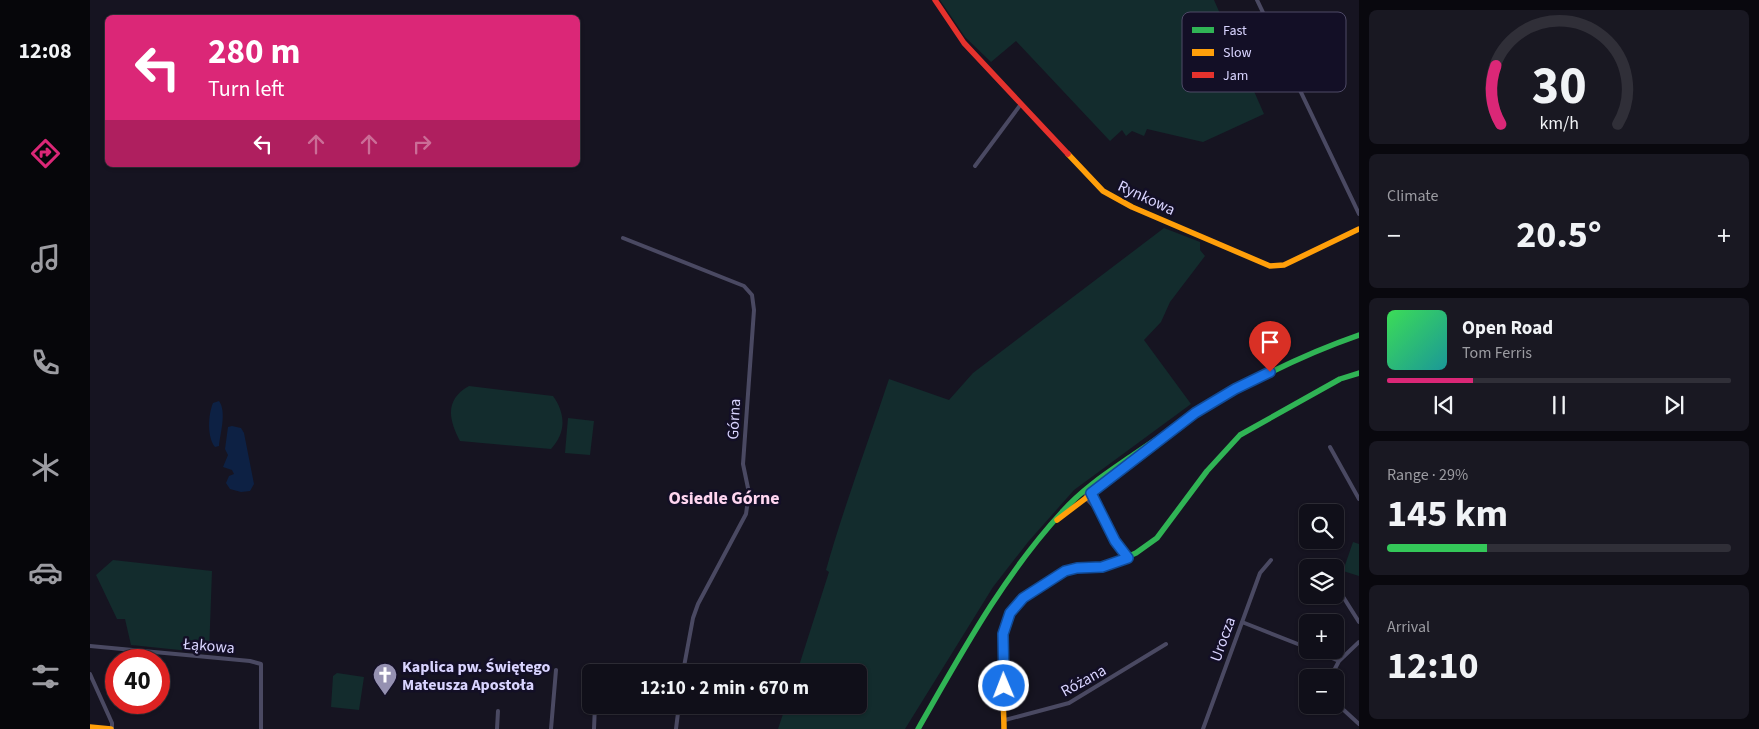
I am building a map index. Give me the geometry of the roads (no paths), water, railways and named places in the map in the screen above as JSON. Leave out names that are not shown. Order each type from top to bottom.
[{"type":"street","name":"Rynkowa","points":[[935,0],[964,43],[1103,191],[1132,208],[1270,266],[1284,265],[1359,229]]},
{"type":"street","points":[[1256,0],[1262,12]]},
{"type":"street","points":[[1300,92],[1359,214]]},
{"type":"street","points":[[975,166],[1021,104]]},
{"type":"street","name":"Górna","points":[[623,238],[744,286],[752,295],[754,310],[743,464],[749,501],[746,514],[698,604],[691,624],[684,664]]},
{"type":"street","points":[[918,729],[1012,574],[1055,521],[1085,490],[1173,428],[1235,389],[1317,351],[1359,335]]},
{"type":"street","points":[[1004,729],[1003,634],[1010,613],[1023,598],[1065,571],[1077,568],[1102,567],[1128,558],[1157,538],[1207,471],[1240,435],[1269,417],[1340,380],[1359,373]]},
{"type":"street","points":[[1055,521],[1152,448],[1173,428]]},
{"type":"street","points":[[1330,447],[1359,499]]},
{"type":"street","points":[[1085,490],[1091,493],[1115,541],[1128,558]]},
{"type":"street","points":[[1085,490],[1086,498],[1100,513]]},
{"type":"street","name":"Urocza","points":[[1203,729],[1260,573],[1270,560]]},
{"type":"street","points":[[1344,598],[1359,622]]},
{"type":"street","points":[[1242,622],[1299,644]]},
{"type":"street","points":[[1335,669],[1339,661],[1359,642]]},
{"type":"street","name":"Różana","points":[[1004,720],[1068,703],[1166,644]]},
{"type":"street","name":"Łąkowa","points":[[90,646],[250,661],[261,664],[261,729]]},
{"type":"street","points":[[1334,659],[1339,661]]},
{"type":"street","points":[[551,729],[556,670]]},
{"type":"street","points":[[90,674],[112,723],[111,729],[90,727]]},
{"type":"street","points":[[1344,710],[1359,724]]},
{"type":"street","points":[[498,711],[498,729]]},
{"type":"street","points":[[594,729],[595,714]]},
{"type":"street","points":[[676,729],[678,714]]},
{"type":"water","points":[[219,401],[223,411],[222,423],[219,446],[215,447],[212,443],[209,420],[213,403]]},
{"type":"water","points":[[228,427],[241,428],[244,433],[254,484],[250,491],[241,492],[230,489],[226,483],[229,476],[234,474],[232,470],[223,467],[228,455],[225,449]]},
{"type":"place","name":"Kaplica pw. Świętego Mateusza Apostoła","points":[[385,696]]},
{"type":"district","name":"Osiedle Górne","points":[[724,498]]}]
